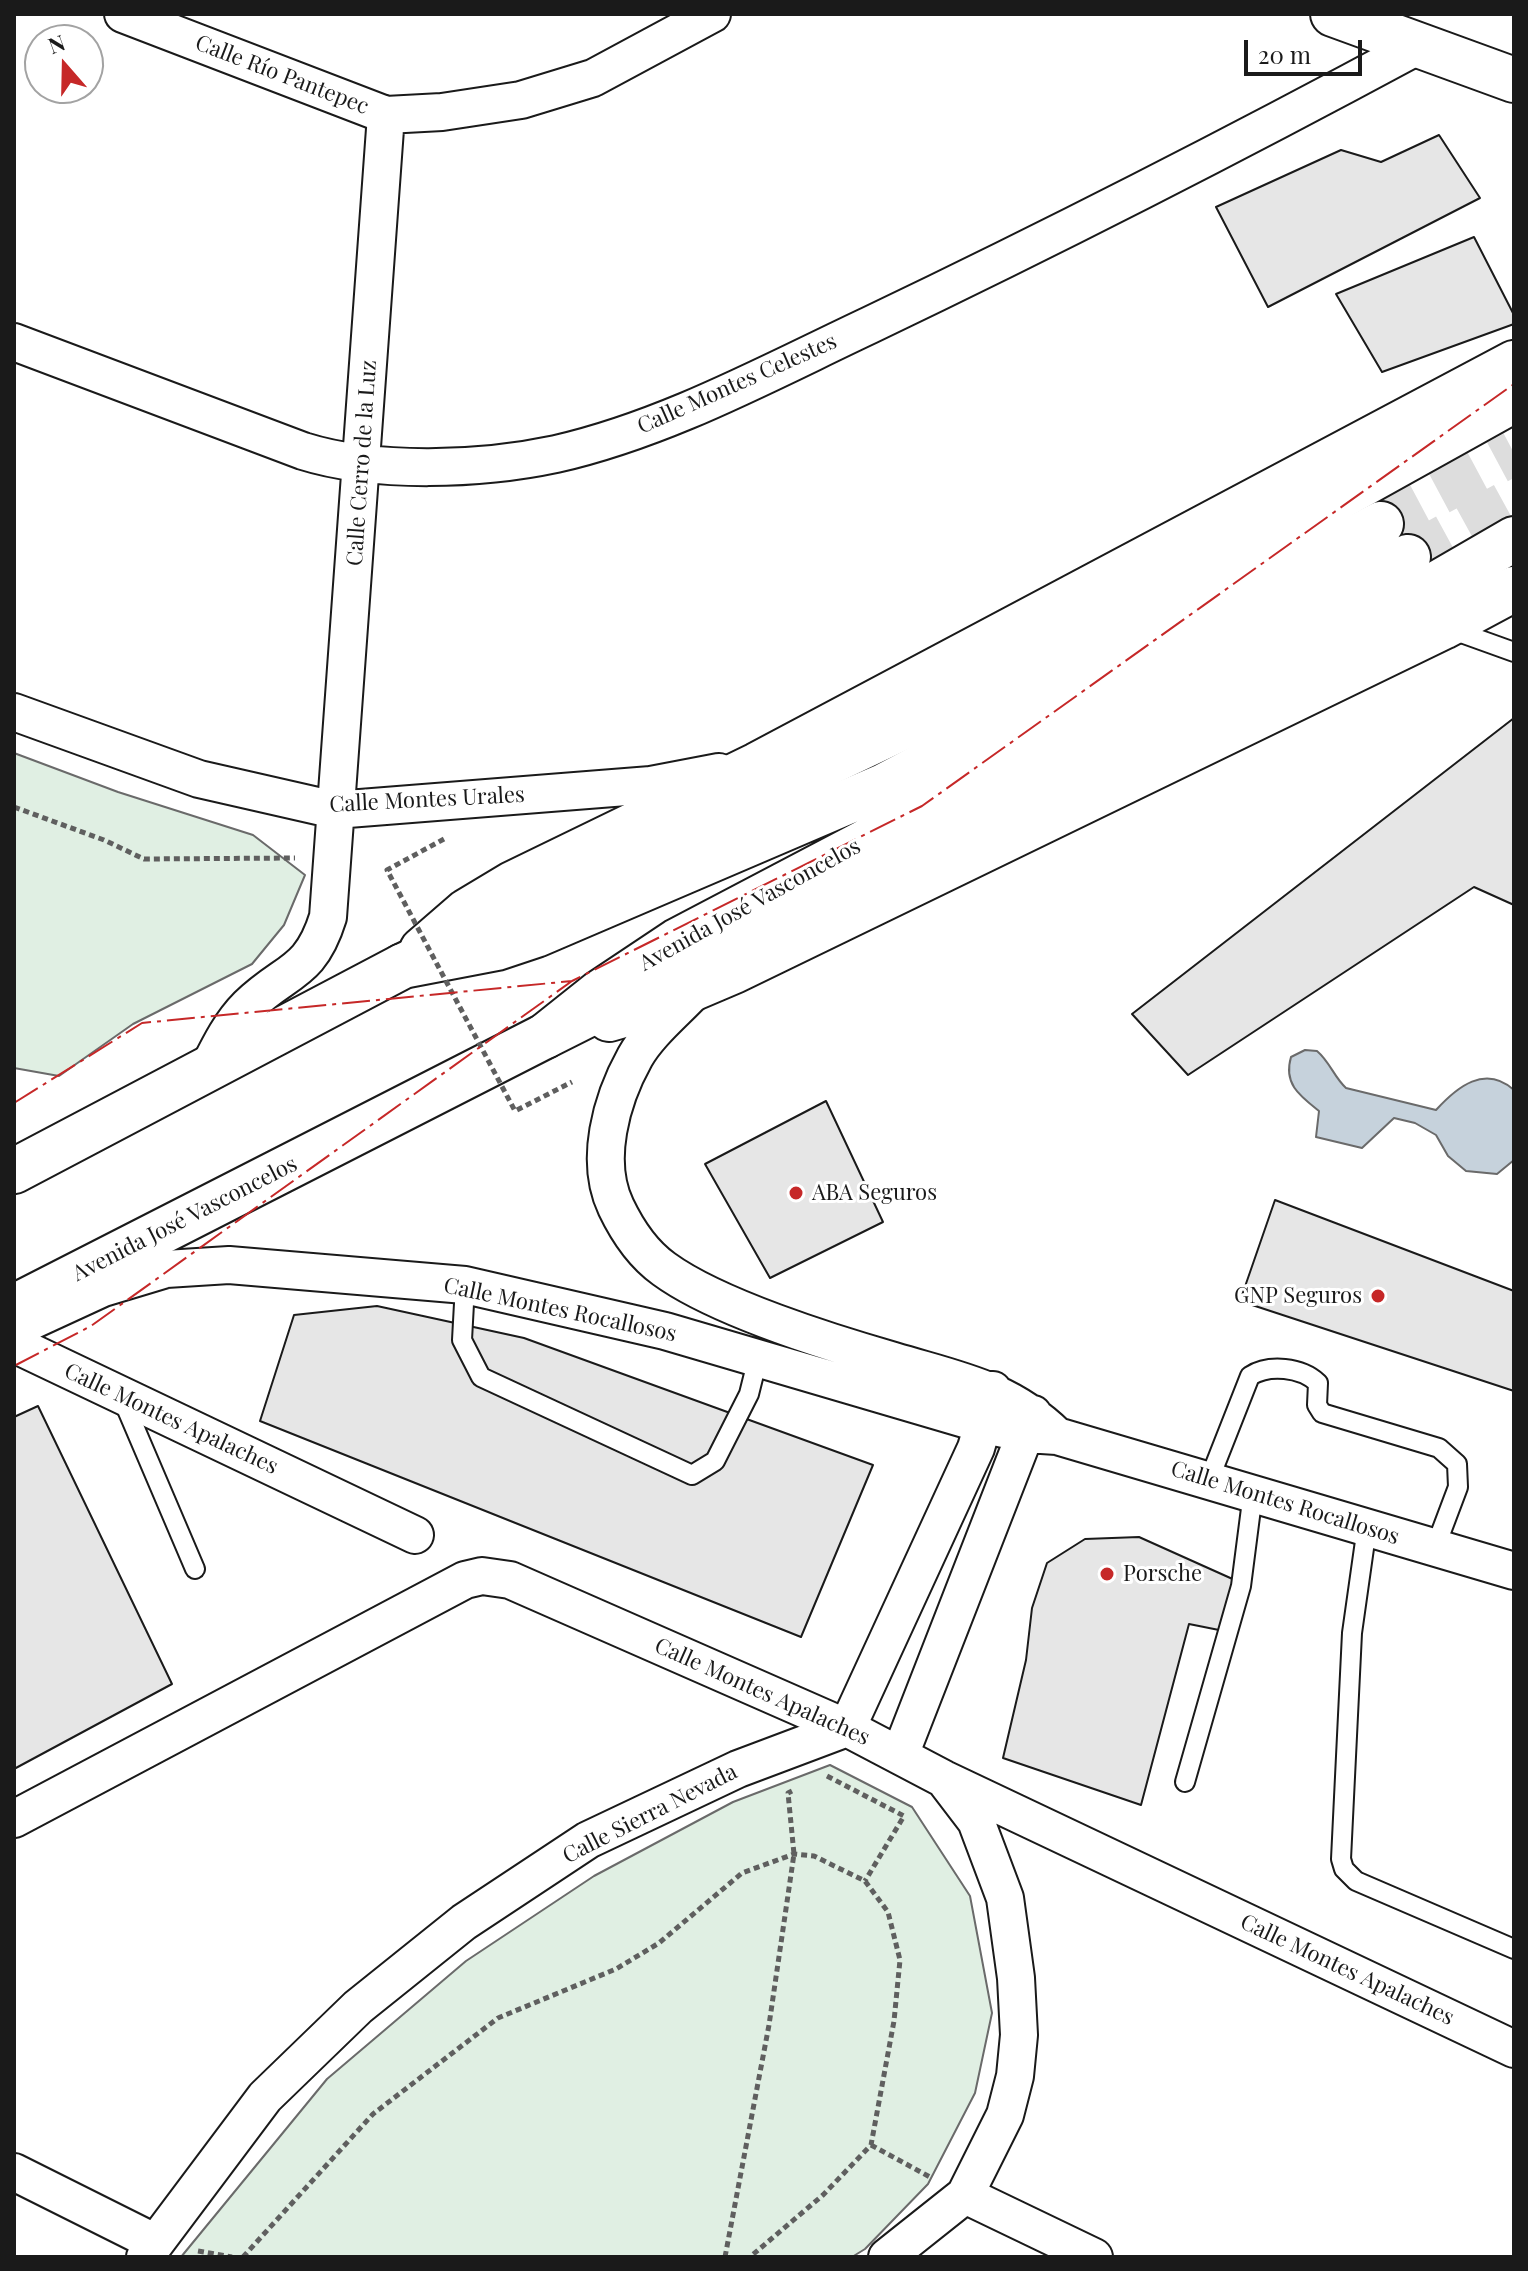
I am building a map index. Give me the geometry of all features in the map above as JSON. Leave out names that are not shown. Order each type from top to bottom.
[{"type":"main road","points":[[1333,14],[1511,83]]},
{"type":"main road","points":[[403,966],[467,911],[489,897],[757,765],[1514,363]]},
{"type":"main road","points":[[403,966],[906,726],[1336,499],[1514,400]]},
{"type":"main road","name":"Avenida José Vasconcelos","points":[[14,1171],[403,966],[497,948],[536,935],[884,786],[1381,524]]},
{"type":"main road","points":[[545,1036],[1381,616],[1514,539]]},
{"type":"main road","name":"Avenida José Vasconcelos","points":[[14,1307],[545,1036],[599,993],[677,941],[1408,557]]},
{"type":"main road","points":[[545,1036],[647,1008],[697,987],[1443,627],[1514,589]]},
{"type":"street","name":"Calle Río Pantepec","points":[[123,14],[386,115],[442,112],[521,100],[593,78],[712,14]]},
{"type":"street","name":"Calle Montes Celestes","points":[[14,342],[303,451],[362,463],[450,466],[556,454],[624,435],[705,403],[1049,239],[1416,47]]},
{"type":"street","name":"Calle Cerro de la Luz","points":[[208,1069],[229,1030],[250,1005],[313,955],[328,917],[386,115]]},
{"type":"street","name":"Calle Montes Urales","points":[[14,712],[199,779],[335,810],[651,785],[757,765]]},
{"type":"street","name":"Calle Montes Rocallosos","points":[[697,987],[635,1055],[609,1124],[605,1171],[626,1227],[656,1262],[688,1284],[750,1311],[889,1360],[993,1390],[1039,1428]]},
{"type":"street","name":"Calle Montes Rocallosos","points":[[14,1329],[103,1288],[166,1269],[229,1265],[465,1285],[585,1311],[985,1425],[1039,1428],[1514,1571]]},
{"type":"street","name":"Calle Montes Apalaches","points":[[14,1344],[415,1535]]},
{"type":"street","points":[[847,1728],[985,1425],[993,1390]]},
{"type":"street","points":[[900,1755],[1039,1428]]},
{"type":"street","name":"Calle Montes Apalaches","points":[[14,1819],[465,1580],[482,1576],[510,1580],[847,1728],[944,1779],[1514,2049]]},
{"type":"street","name":"Calle Sierra Nevada","points":[[149,2250],[265,2097],[358,2007],[464,1922],[601,1834],[738,1769],[847,1728]]},
{"type":"street","points":[[887,2257],[965,2195],[1005,2115],[1015,2076],[1019,2035],[1005,1898],[976,1821],[944,1779]]},
{"type":"street","points":[[14,2172],[149,2250]]},
{"type":"street","points":[[965,2195],[1094,2257]]},
{"type":"lane","points":[[1443,627],[1514,652]]},
{"type":"lane","points":[[465,1285],[462,1340],[481,1377],[692,1475],[715,1461],[749,1394],[758,1358]]},
{"type":"lane","points":[[1209,1480],[1250,1376],[1270,1367],[1311,1377],[1318,1383],[1317,1405],[1322,1413],[1439,1448],[1457,1464],[1458,1487],[1435,1548]]},
{"type":"lane","points":[[121,1395],[195,1569]]},
{"type":"lane","points":[[1185,1782],[1241,1586],[1253,1493]]},
{"type":"lane","points":[[1367,1527],[1352,1633],[1341,1859],[1344,1869],[1356,1881],[1514,1949]]},
{"type":"path","points":[[14,807],[144,859],[298,858]]},
{"type":"path","points":[[444,839],[387,870],[515,1111],[572,1082]]},
{"type":"path","points":[[813,1781],[826,1775],[904,1816],[865,1881]]},
{"type":"path","points":[[725,2257],[769,2025],[794,1854],[788,1793],[801,1787]]},
{"type":"path","points":[[243,2257],[373,2114],[498,2018],[616,1969],[659,1943],[742,1873],[794,1854],[814,1856],[865,1881],[888,1912],[900,1960],[894,2021],[871,2145],[823,2195],[750,2257]]},
{"type":"path","points":[[871,2145],[965,2195]]},
{"type":"green space","points":[[14,753],[118,792],[253,835],[305,875],[284,925],[252,964],[133,1024],[59,1076],[14,1068]]},
{"type":"green space","points":[[830,1765],[912,1807],[970,1896],[992,2013],[975,2093],[928,2184],[865,2249],[852,2257],[181,2257],[327,2079],[466,1961],[594,1876],[733,1802]]},
{"type":"shaded area","points":[[1305,1050],[1317,1051],[1346,1088],[1436,1110],[1472,1082],[1493,1079],[1503,1082],[1514,1090],[1514,1160],[1497,1174],[1466,1171],[1448,1156],[1436,1135],[1415,1123],[1394,1118],[1362,1148],[1316,1137],[1319,1111],[1295,1088],[1289,1075],[1291,1057]]},
{"type":"building","points":[[1439,135],[1480,198],[1268,307],[1216,207],[1341,150],[1381,162]]},
{"type":"building","points":[[1474,237],[1514,315],[1514,324],[1382,372],[1336,294]]},
{"type":"building","points":[[1514,718],[1514,905],[1474,887],[1188,1075],[1132,1014]]},
{"type":"building","name":"ABA Seguros","points":[[826,1101],[883,1222],[770,1278],[705,1164]]},
{"type":"building","name":"GNP Seguros","points":[[1275,1200],[1514,1291],[1514,1391],[1240,1301]]},
{"type":"building","points":[[377,1306],[524,1338],[873,1465],[801,1637],[260,1421],[294,1315]]},
{"type":"building","points":[[38,1406],[172,1684],[14,1769],[14,1417]]},
{"type":"building","points":[[1139,1537],[1237,1581],[1219,1630],[1189,1624],[1141,1805],[1003,1758],[1026,1660],[1032,1608],[1047,1563],[1085,1539]]},
{"type":"tunnel","points":[[1381,524],[1514,453]]},
{"type":"tunnel","points":[[1408,557],[1514,499]]},
{"type":"power","points":[[14,1366],[91,1326],[572,981],[922,806],[1514,384]]},
{"type":"power","points":[[14,1103],[142,1023],[572,981]]},
{"type":"place","name":"ABA Seguros","points":[[796,1193]]},
{"type":"place","name":"GNP Seguros","points":[[1378,1296]]},
{"type":"place","name":"Porsche","points":[[1107,1574]]}]
